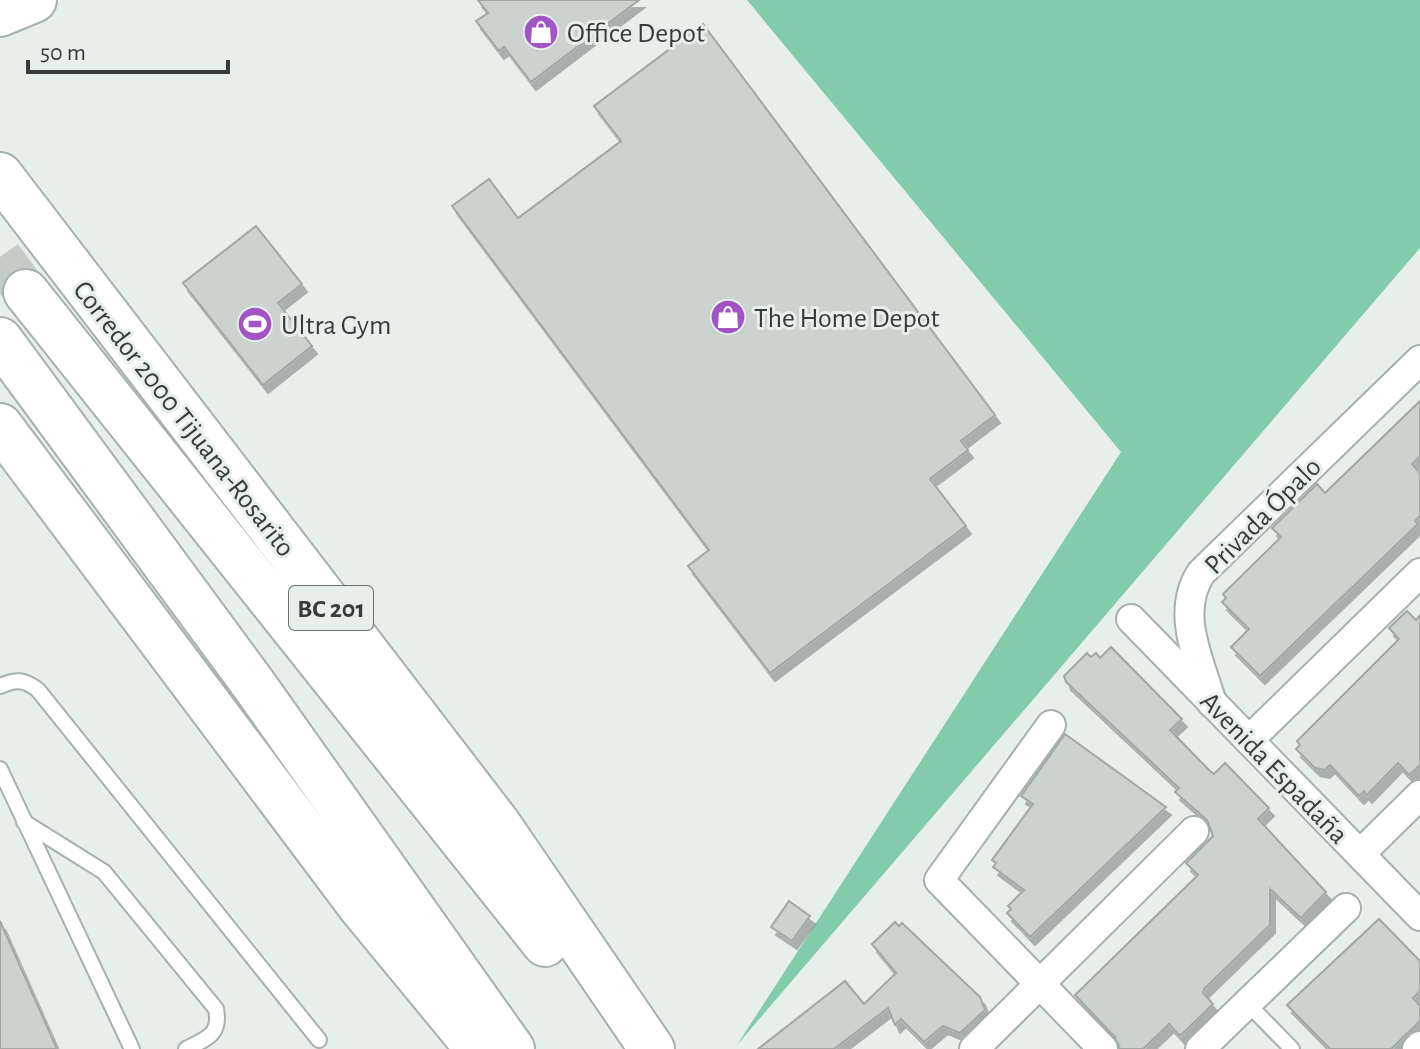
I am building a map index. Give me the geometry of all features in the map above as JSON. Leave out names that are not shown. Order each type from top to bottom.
[{"type":"main road","points":[[0,14],[34,0]]},
{"type":"main road","name":"Corredor 2000 Tijuana-Rosarito","points":[[0,175],[498,824],[652,1049]]},
{"type":"main road","points":[[0,225],[24,233],[62,258]]},
{"type":"main road","points":[[26,292],[629,1049]]},
{"type":"main road","points":[[0,340],[254,685],[512,1049]]},
{"type":"main road","points":[[0,426],[464,1049]]},
{"type":"main road","points":[[498,824],[674,1049]]},
{"type":"main road","points":[[361,907],[478,1049]]},
{"type":"street","name":"Privada Ópalo","points":[[1212,703],[1188,620],[1189,592],[1201,573],[1420,360]]},
{"type":"street","points":[[1249,740],[1420,573]]},
{"type":"street","name":"Avenida Espadaña","points":[[1131,619],[1420,916]]},
{"type":"street","points":[[1051,725],[939,880],[1103,1049]]},
{"type":"street","points":[[1360,854],[1420,795]]},
{"type":"street","points":[[974,1049],[1194,831]]},
{"type":"street","points":[[1200,1049],[1346,908]]},
{"type":"lane","points":[[0,686],[15,680],[27,681],[38,690],[319,1040]]},
{"type":"lane","points":[[0,769],[132,1049]]},
{"type":"lane","points":[[24,822],[104,872],[216,1009],[219,1024],[213,1035],[186,1049]]},
{"type":"lane","points":[[1247,1003],[1292,1049]]},
{"type":"green space","points":[[747,0],[1420,0],[1420,248],[737,1045],[1121,452]]},
{"type":"building","name":"Office Depot","points":[[478,0],[639,0],[531,82],[504,47],[499,51],[476,21],[488,13]]},
{"type":"building","name":"The Home Depot","points":[[703,24],[995,415],[961,441],[968,450],[930,479],[966,526],[770,673],[688,566],[709,550],[452,206],[489,179],[518,218],[621,141],[594,106]]},
{"type":"building","name":"Ultra Gym","points":[[256,226],[302,284],[278,303],[312,346],[263,385],[183,283]]},
{"type":"building","points":[[1420,401],[1420,456],[1412,464],[1420,473],[1420,516],[1415,521],[1418,524],[1260,676],[1231,647],[1249,629],[1222,602],[1226,598],[1223,594],[1281,537],[1272,528],[1317,484],[1325,493]]},
{"type":"building","points":[[1407,611],[1416,620],[1420,615],[1420,765],[1409,775],[1398,763],[1367,795],[1364,791],[1359,796],[1330,765],[1325,770],[1315,768],[1296,749],[1300,745],[1297,741],[1399,639],[1389,628]]},
{"type":"building","points":[[1111,647],[1182,719],[1170,730],[1209,770],[1214,774],[1225,763],[1269,808],[1258,819],[1326,892],[1301,918],[1270,889],[1270,925],[1204,989],[1203,993],[1213,1004],[1180,1036],[1169,1024],[1143,1049],[1120,1049],[1115,1037],[1075,995],[1198,875],[1186,863],[1213,836],[1207,820],[1175,792],[1179,788],[1066,682],[1064,676],[1087,653],[1091,657],[1096,653],[1100,658]]},
{"type":"building","points":[[1065,734],[1166,807],[1030,937],[1007,913],[1011,909],[1008,906],[1024,890],[993,867],[996,863],[992,860],[1033,804],[1021,796]]},
{"type":"building","points":[[789,901],[810,916],[792,941],[771,927]]},
{"type":"building","points":[[1379,919],[1420,961],[1420,991],[1413,998],[1420,1006],[1420,1021],[1391,1049],[1330,1049],[1287,1005]]},
{"type":"building","points":[[0,921],[57,1049],[0,1049]]},
{"type":"building","points":[[895,922],[899,926],[902,923],[980,997],[985,1010],[960,1033],[943,1026],[924,1042],[901,1019],[895,1025],[888,1008],[834,1049],[758,1049],[845,981],[864,1004],[896,973],[872,944]]},
{"type":"tunnel","points":[[0,257],[26,292]]},
{"type":"place","name":"Office Depot","points":[[541,32]]},
{"type":"place","name":"The Home Depot","points":[[728,317]]},
{"type":"place","name":"Ultra Gym","points":[[255,324]]}]
